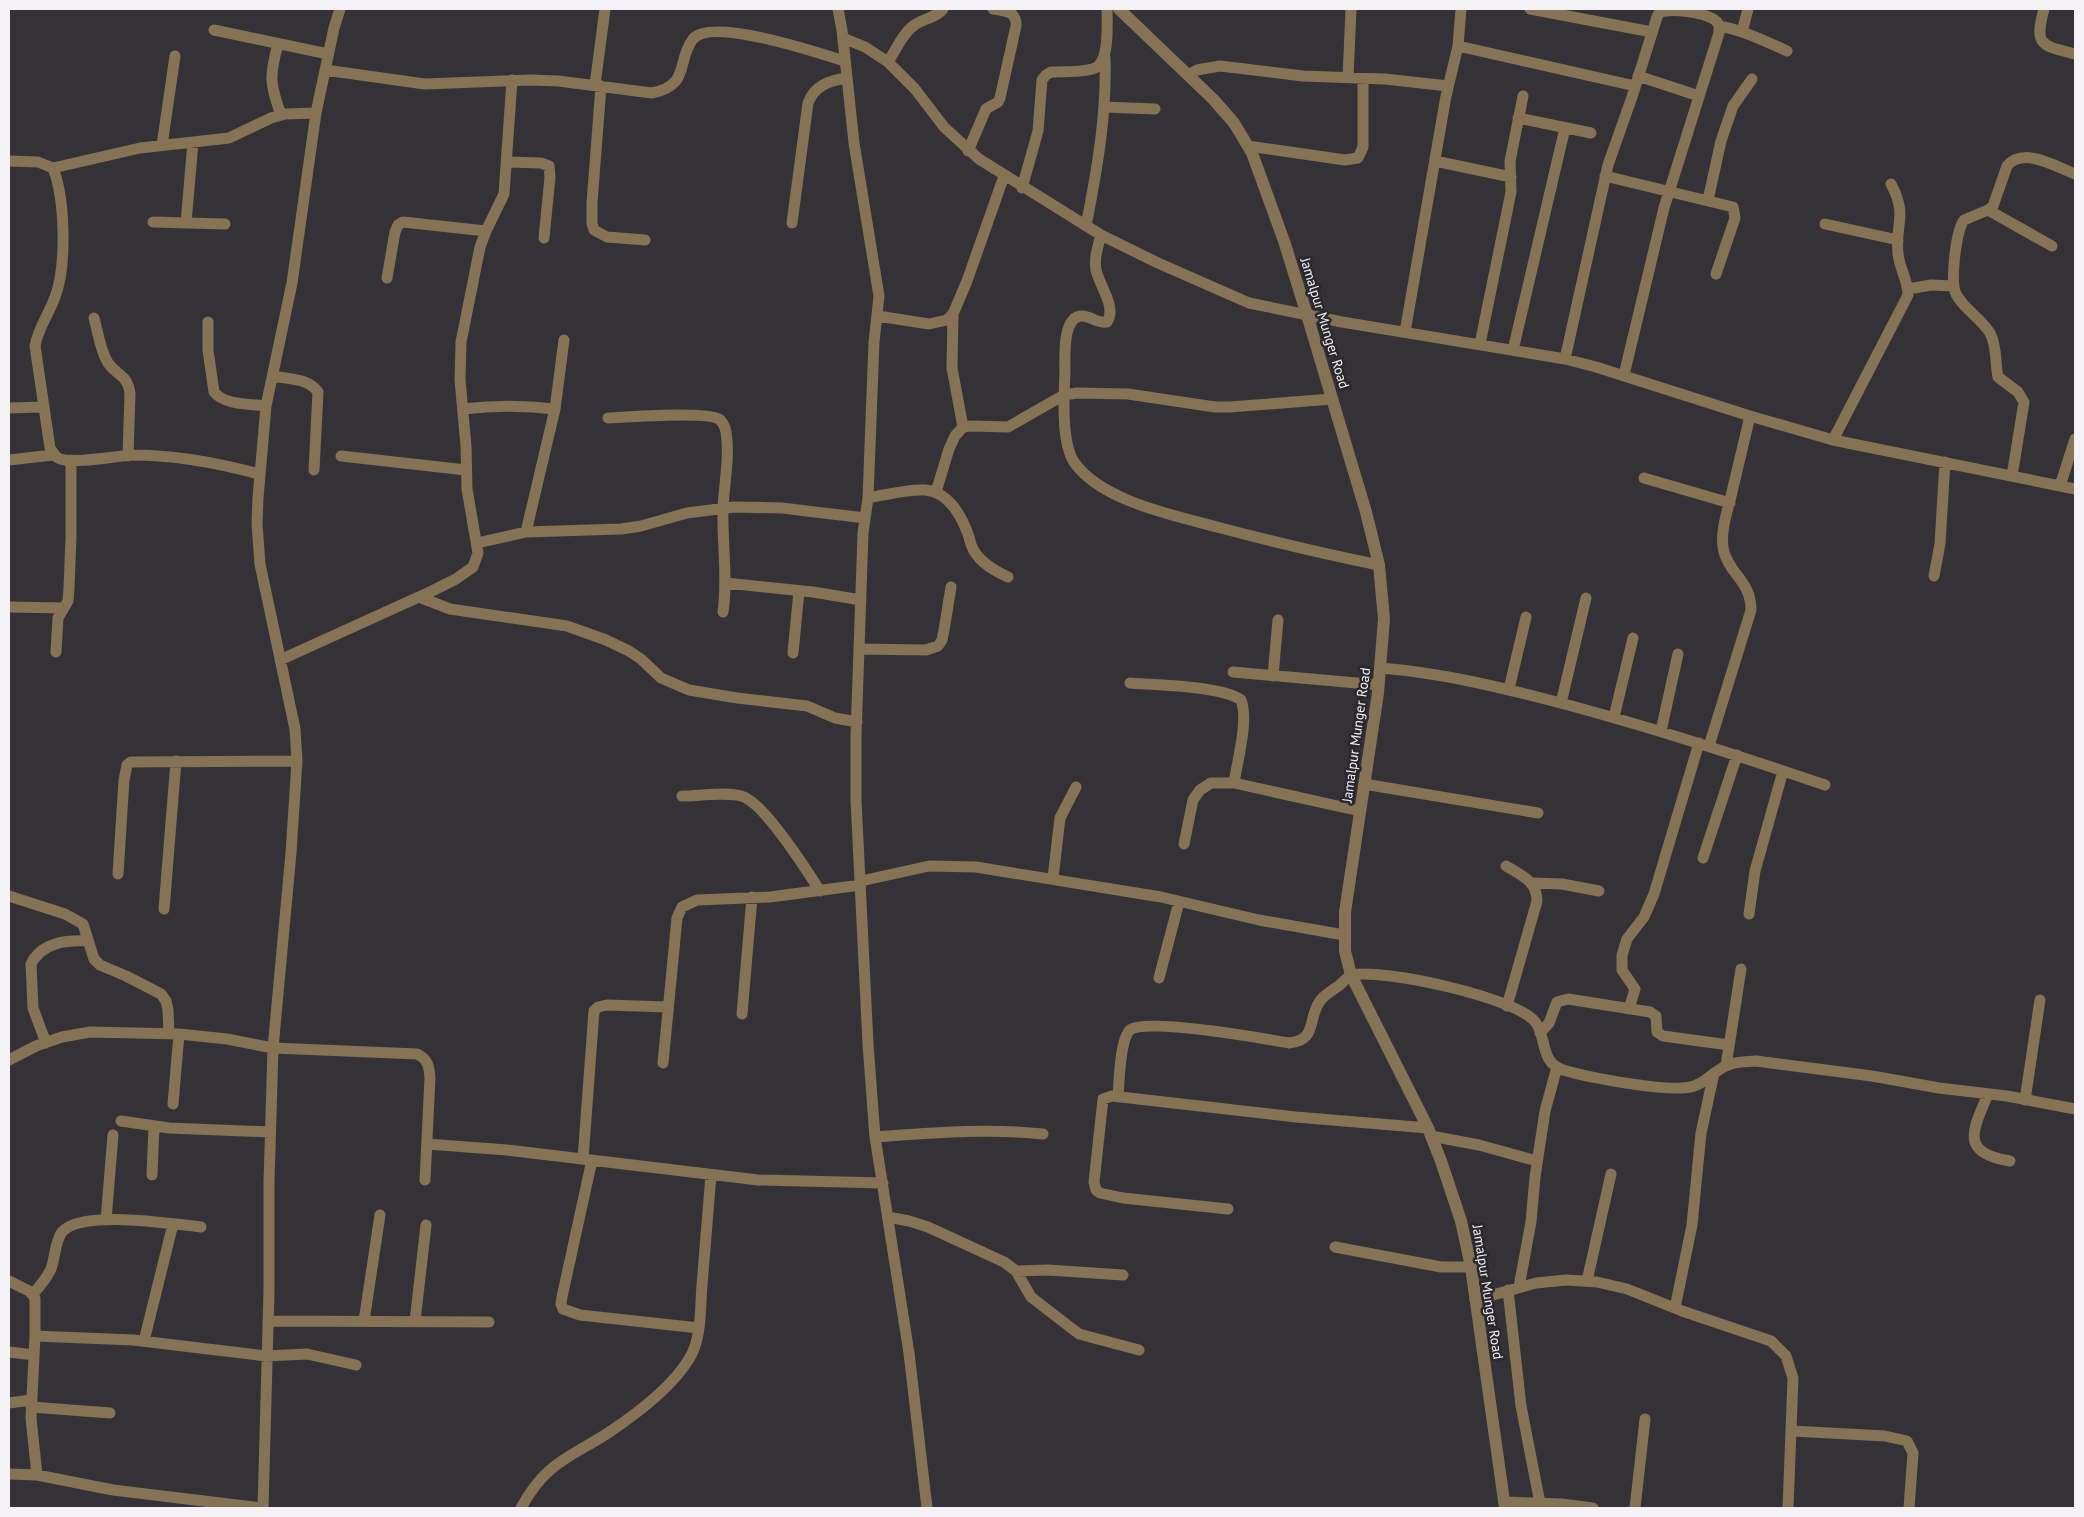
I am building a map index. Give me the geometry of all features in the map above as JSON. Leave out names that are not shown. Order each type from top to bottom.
[{"type":"street","points":[[9,1474],[37,1475],[114,1490],[262,1508],[268,1320],[273,1048],[291,853],[297,761],[295,729],[260,564],[257,524],[259,474],[266,406],[294,274],[316,113],[328,54],[340,9]]},
{"type":"street","points":[[605,9],[598,86],[592,223],[594,230],[607,237],[645,240]]},
{"type":"street","points":[[838,9],[862,197],[878,285],[878,316],[874,342],[868,498],[865,518],[861,600],[857,722],[856,800],[868,1044],[875,1137],[909,1353],[927,1508]]},
{"type":"street","points":[[888,62],[909,30],[916,23],[936,15],[943,9]]},
{"type":"street","points":[[968,151],[986,109],[998,102],[1000,98],[1016,26],[1016,16],[1012,13],[993,9]]},
{"type":"street","points":[[1086,226],[1097,171],[1104,107],[1108,9]]},
{"type":"street","name":"Jamalpur Munger Road","points":[[1119,9],[1188,75],[1234,123],[1248,146],[1260,171],[1278,224],[1366,512],[1379,565],[1384,619],[1379,685],[1348,889],[1344,934],[1351,975],[1429,1132],[1455,1199],[1471,1267],[1504,1505]]},
{"type":"street","points":[[1348,78],[1351,9]]},
{"type":"street","points":[[1405,332],[1448,86],[1458,46],[1461,9]]},
{"type":"street","points":[[1530,9],[1652,32]]},
{"type":"street","points":[[1565,359],[1605,176],[1652,32],[1659,12],[1669,9],[1683,10],[1716,21],[1719,26],[1717,42],[1669,191],[1624,375]]},
{"type":"street","points":[[1742,32],[1748,9]]},
{"type":"street","points":[[2044,9],[2039,34],[2040,40],[2052,48],[2075,54]]},
{"type":"street","points":[[1719,26],[1742,32],[1787,51]]},
{"type":"street","points":[[214,30],[328,54]]},
{"type":"street","points":[[325,70],[425,84],[512,80],[558,81],[641,93],[661,91],[677,79],[694,38],[707,32],[739,33],[802,48],[844,61]]},
{"type":"street","points":[[843,38],[865,47],[888,62],[915,89],[944,127],[968,151],[1022,188],[1101,235],[1158,263],[1249,303],[1307,315],[1565,359],[1624,375],[1750,416],[1834,440],[2075,490]]},
{"type":"street","points":[[278,44],[271,68],[271,79],[272,90],[280,115]]},
{"type":"street","points":[[1458,46],[1637,81],[1699,96]]},
{"type":"street","points":[[1022,188],[1038,131],[1042,80],[1051,72],[1097,68],[1102,63],[1105,54]]},
{"type":"street","points":[[162,145],[175,56]]},
{"type":"street","points":[[1188,75],[1197,70],[1220,66],[1302,76],[1405,81],[1448,86]]},
{"type":"street","points":[[792,223],[808,102],[815,90],[822,85],[846,78]]},
{"type":"street","points":[[1248,146],[1345,160],[1358,158],[1363,147],[1364,79]]},
{"type":"street","points":[[1708,200],[1721,141],[1733,106],[1752,79]]},
{"type":"street","points":[[280,660],[456,579],[473,567],[476,561],[477,543],[469,505],[466,470],[460,380],[461,342],[480,247],[504,194],[508,162],[512,80]]},
{"type":"street","points":[[1480,344],[1511,192],[1510,161],[1523,96]]},
{"type":"street","points":[[1104,107],[1155,109]]},
{"type":"street","points":[[9,162],[38,162],[54,168],[162,145],[230,138],[280,115],[299,112],[316,113]]},
{"type":"street","points":[[1518,118],[1591,133]]},
{"type":"street","points":[[1513,350],[1566,128]]},
{"type":"street","points":[[186,223],[193,142]]},
{"type":"street","points":[[2012,476],[2024,402],[2018,392],[1998,376],[1995,349],[1990,334],[1956,294],[1954,286],[1960,225],[1970,216],[1988,210],[1996,200],[2007,166],[2017,159],[2029,158],[2037,160],[2075,174]]},
{"type":"street","points":[[1435,161],[1511,177]]},
{"type":"street","points":[[508,162],[541,163],[549,166],[550,177],[544,238]]},
{"type":"street","points":[[54,168],[61,211],[62,270],[55,297],[39,329],[36,340],[37,369],[50,448],[54,455],[60,459],[71,460],[128,456],[188,459],[259,474]]},
{"type":"street","points":[[963,428],[952,368],[953,314],[970,273],[1004,176]]},
{"type":"street","points":[[1605,176],[1728,204],[1733,207],[1735,212],[1716,274]]},
{"type":"street","points":[[1834,440],[1906,301],[1908,288],[1900,262],[1898,240],[1901,213],[1896,193],[1891,184]]},
{"type":"street","points":[[1988,210],[2052,246]]},
{"type":"street","points":[[153,222],[225,224]]},
{"type":"street","points":[[387,278],[395,232],[403,222],[486,231]]},
{"type":"street","points":[[1824,224],[1898,240]]},
{"type":"street","points":[[1101,235],[1096,251],[1096,268],[1109,304],[1110,318],[1107,322],[1102,323],[1084,316],[1077,316],[1068,326],[1066,338],[1064,395],[1066,435],[1068,449],[1073,460],[1089,478],[1129,499],[1192,520],[1308,551],[1379,565]]},
{"type":"street","points":[[1908,288],[1931,285],[1954,286]]},
{"type":"street","points":[[878,316],[929,324],[947,320],[953,314]]},
{"type":"street","points":[[94,318],[108,362],[129,384],[128,456]]},
{"type":"street","points":[[208,322],[208,350],[214,392],[218,396],[231,401],[266,406]]},
{"type":"street","points":[[526,532],[555,409],[564,340]]},
{"type":"street","points":[[273,376],[307,382],[314,386],[318,392],[314,470]]},
{"type":"street","points":[[936,492],[948,449],[963,428],[971,426],[1008,427],[1064,395],[1077,392],[1128,394],[1215,407],[1332,399]]},
{"type":"street","points":[[463,409],[496,405],[520,405],[555,409]]},
{"type":"street","points":[[9,408],[44,407]]},
{"type":"street","points":[[1629,1009],[1635,989],[1622,970],[1622,955],[1626,938],[1644,917],[1654,894],[1751,610],[1749,593],[1742,579],[1728,561],[1724,551],[1725,520],[1750,416]]},
{"type":"street","points":[[608,418],[713,417],[720,420],[726,430],[727,470],[723,508],[726,582],[723,612]]},
{"type":"street","points":[[2060,486],[2075,439]]},
{"type":"street","points":[[9,460],[54,455]]},
{"type":"street","points":[[341,456],[466,470]]},
{"type":"street","points":[[56,652],[56,625],[68,601],[72,538],[71,460]]},
{"type":"street","points":[[1934,576],[1940,544],[1945,462]]},
{"type":"street","points":[[1644,478],[1730,503]]},
{"type":"street","points":[[868,498],[924,490],[936,492],[956,509],[978,556],[985,563],[1008,577]]},
{"type":"street","points":[[477,543],[526,532],[621,529],[723,508],[782,508],[865,518]]},
{"type":"street","points":[[726,582],[800,590],[861,600]]},
{"type":"street","points":[[860,649],[926,650],[938,646],[942,640],[951,586]]},
{"type":"street","points":[[792,652],[800,590]]},
{"type":"street","points":[[420,597],[433,604],[457,610],[567,626],[606,640],[628,651],[641,659],[661,678],[689,690],[807,706],[836,718],[857,722]]},
{"type":"street","points":[[1561,703],[1586,598]]},
{"type":"street","points":[[9,607],[63,608]]},
{"type":"street","points":[[1509,690],[1526,617]]},
{"type":"street","points":[[1273,676],[1278,620]]},
{"type":"street","points":[[1614,717],[1632,638]]},
{"type":"street","points":[[1661,731],[1678,654]]},
{"type":"street","points":[[1381,668],[1454,676],[1561,703],[1704,744],[1825,785]]},
{"type":"street","points":[[1233,672],[1379,685]]},
{"type":"street","points":[[1130,683],[1212,691],[1228,694],[1241,700],[1244,707],[1244,721],[1234,784]]},
{"type":"street","points":[[1703,858],[1737,755]]},
{"type":"street","points":[[118,874],[124,780],[127,765],[137,762],[176,761],[297,761]]},
{"type":"street","points":[[164,909],[176,761]]},
{"type":"street","points":[[1749,914],[1756,871],[1783,771]]},
{"type":"street","points":[[1184,844],[1193,800],[1200,790],[1211,783],[1234,784],[1360,811]]},
{"type":"street","points":[[1364,784],[1538,813]]},
{"type":"street","points":[[1053,878],[1060,818],[1076,787]]},
{"type":"street","points":[[682,796],[744,796],[752,802],[784,838],[820,891]]},
{"type":"street","points":[[663,1063],[678,912],[690,902],[697,900],[820,891],[929,866],[953,866],[1006,870],[1053,878],[1179,902],[1259,920],[1344,934]]},
{"type":"street","points":[[1506,866],[1533,883],[1538,891],[1538,901],[1507,1006]]},
{"type":"street","points":[[1533,883],[1568,885],[1599,891]]},
{"type":"street","points":[[9,896],[77,919],[83,924],[94,959],[100,965],[160,994],[166,1001],[174,1034],[173,1104]]},
{"type":"street","points":[[742,1014],[752,897]]},
{"type":"street","points":[[1159,978],[1179,902]]},
{"type":"street","points":[[46,1042],[33,1008],[31,964],[41,951],[55,944],[65,940],[88,940]]},
{"type":"street","points":[[1726,1066],[1741,969]]},
{"type":"street","points":[[1118,1097],[1127,1034],[1136,1026],[1170,1027],[1298,1042],[1308,1034],[1319,1002],[1327,993],[1351,975],[1398,976],[1460,989],[1507,1006],[1528,1015],[1537,1023],[1546,1055],[1556,1067],[1642,1086],[1693,1087],[1726,1066],[1738,1062],[1775,1064],[1865,1075],[2075,1109]]},
{"type":"street","points":[[1540,1032],[1549,1023],[1556,1002],[1563,999],[1654,1014],[1656,1016],[1657,1032],[1663,1036],[1729,1045]]},
{"type":"street","points":[[2025,1100],[2040,1000]]},
{"type":"street","points":[[668,1007],[607,1005],[598,1007],[594,1011],[588,1160],[561,1304],[563,1309],[580,1315],[698,1328]]},
{"type":"street","points":[[9,1060],[46,1042],[90,1032],[174,1034],[227,1039],[273,1048],[417,1054],[425,1058],[429,1066],[430,1078],[425,1180]]},
{"type":"street","points":[[1540,1503],[1522,1406],[1513,1289],[1531,1222],[1537,1161],[1556,1067]]},
{"type":"street","points":[[1675,1308],[1692,1225],[1701,1133],[1714,1073]]},
{"type":"street","points":[[1988,1094],[1978,1118],[1973,1139],[1976,1146],[1984,1153],[1998,1159],[2010,1161]]},
{"type":"street","points":[[1228,1209],[1123,1198],[1100,1193],[1096,1190],[1094,1182],[1104,1099],[1107,1097],[1118,1097],[1429,1132],[1537,1161]]},
{"type":"street","points":[[121,1121],[154,1126],[270,1132]]},
{"type":"street","points":[[152,1175],[154,1126]]},
{"type":"street","points":[[875,1137],[959,1131],[1004,1131],[1043,1134]]},
{"type":"street","points":[[106,1220],[113,1135]]},
{"type":"street","points":[[427,1144],[507,1150],[711,1175],[768,1180],[883,1184]]},
{"type":"street","points":[[1587,1281],[1611,1174]]},
{"type":"street","points":[[521,1508],[539,1481],[552,1468],[564,1458],[628,1420],[675,1376],[690,1358],[698,1328],[711,1175]]},
{"type":"street","points":[[364,1321],[380,1215]]},
{"type":"street","points":[[888,1217],[928,1227],[1004,1262],[1016,1272],[1031,1297],[1079,1334],[1139,1350]]},
{"type":"street","points":[[33,1294],[46,1279],[51,1269],[60,1236],[64,1230],[77,1223],[88,1220],[106,1220],[202,1227]]},
{"type":"street","points":[[144,1342],[173,1224]]},
{"type":"street","points":[[415,1321],[426,1225]]},
{"type":"street","points":[[1335,1247],[1441,1267],[1471,1267]]},
{"type":"street","points":[[1016,1272],[1048,1270],[1123,1275]]},
{"type":"street","points":[[1476,1300],[1513,1289],[1566,1280],[1587,1281],[1627,1289],[1724,1326],[1759,1336],[1780,1348],[1786,1356],[1793,1378],[1788,1508]]},
{"type":"street","points":[[9,1281],[33,1294],[36,1305],[36,1336],[31,1404],[37,1475]]},
{"type":"street","points":[[268,1320],[489,1322]]},
{"type":"street","points":[[36,1336],[144,1342],[266,1356],[307,1354],[356,1365]]},
{"type":"street","points":[[9,1352],[34,1355]]},
{"type":"street","points":[[9,1403],[110,1413]]},
{"type":"street","points":[[1635,1508],[1645,1419]]},
{"type":"street","points":[[1792,1431],[1885,1436],[1907,1442],[1913,1453],[1909,1508]]},
{"type":"street","points":[[1504,1505],[1540,1503],[1592,1508]]}]
